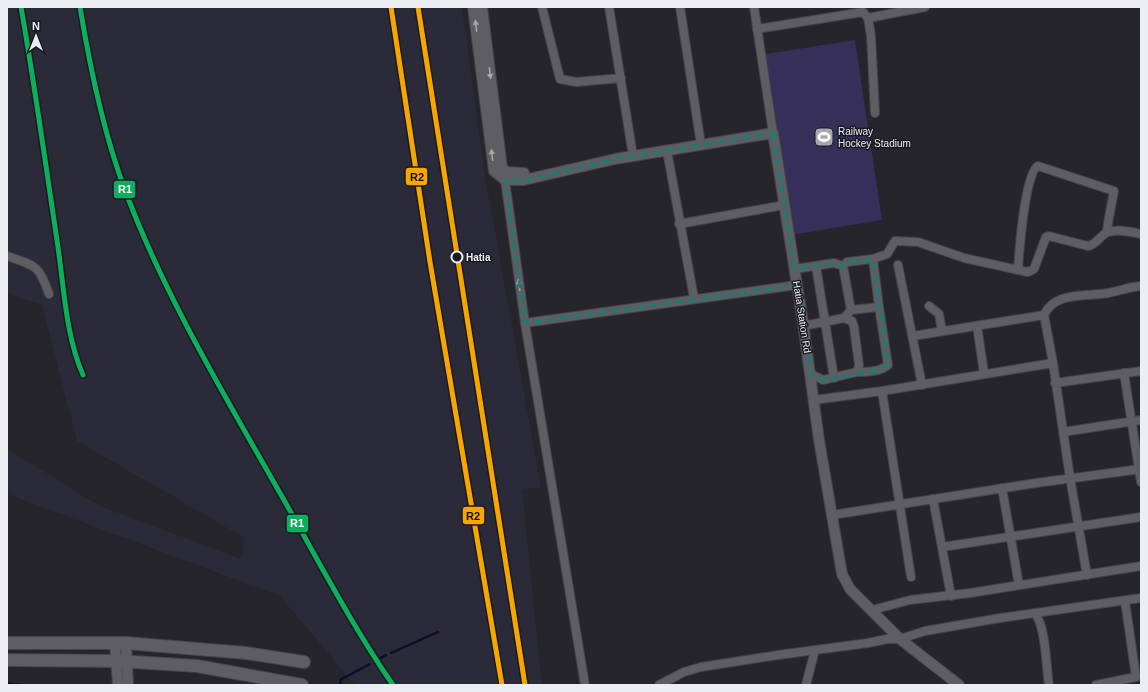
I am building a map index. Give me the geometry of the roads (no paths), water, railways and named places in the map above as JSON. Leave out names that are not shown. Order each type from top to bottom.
[{"type":"main road","points":[[7,643],[120,643],[246,653],[304,662]]},
{"type":"main road","points":[[7,660],[122,661],[197,666],[302,685]]},
{"type":"street","points":[[473,7],[494,171],[504,180],[525,323],[584,685]]},
{"type":"street","points":[[482,7],[502,168],[507,172],[515,174],[534,173],[540,175]]},
{"type":"street","points":[[539,7],[543,7],[560,79],[576,82],[621,78]]},
{"type":"street","points":[[609,7],[633,156]]},
{"type":"street","points":[[680,7],[701,145]]},
{"type":"street","points":[[504,180],[524,180],[535,178],[540,175],[633,156],[773,133],[754,7]]},
{"type":"street","points":[[868,18],[925,7]]},
{"type":"street","points":[[757,28],[863,12],[868,18],[873,67],[875,112]]},
{"type":"street","name":"Hatia Station Rd","points":[[773,133],[842,574],[850,589],[900,639],[959,685]]},
{"type":"street","points":[[667,151],[679,224],[694,298]]},
{"type":"street","points":[[843,266],[847,262],[873,259],[887,254],[895,241],[912,241],[964,258],[1018,270],[1028,272],[1034,269],[1046,237],[1049,236],[1088,246],[1094,245],[1107,232],[1115,194],[1112,189],[1042,166],[1035,167],[1025,202],[1018,270]]},
{"type":"street","points":[[679,224],[784,205]]},
{"type":"street","points":[[1107,232],[1141,234]]},
{"type":"street","points":[[7,256],[32,264],[37,268],[42,275],[49,294]]},
{"type":"street","points":[[811,374],[823,380],[857,372],[874,371],[888,365],[873,259]]},
{"type":"street","points":[[795,269],[834,262],[843,266]]},
{"type":"street","points":[[898,265],[922,384]]},
{"type":"street","points":[[816,266],[834,378]]},
{"type":"street","points":[[843,266],[851,310]]},
{"type":"street","points":[[525,323],[694,298],[797,285]]},
{"type":"street","points":[[913,336],[1044,315],[1053,304],[1062,299],[1108,293],[1141,286]]},
{"type":"street","points":[[929,306],[939,314],[942,331]]},
{"type":"street","points":[[851,310],[854,311],[879,307]]},
{"type":"street","points":[[803,323],[808,325],[844,318],[851,310]]},
{"type":"street","points":[[1044,315],[1087,575]]},
{"type":"street","points":[[844,318],[852,322],[854,327],[859,365],[857,372]]},
{"type":"street","points":[[977,326],[984,373]]},
{"type":"street","points":[[814,400],[882,391],[984,373],[1053,363]]},
{"type":"street","points":[[1056,383],[1141,371]]},
{"type":"street","points":[[1124,373],[1141,482]]},
{"type":"street","points":[[882,391],[911,577]]},
{"type":"street","points":[[1063,432],[1141,420]]},
{"type":"street","points":[[832,515],[1002,488],[1140,469]]},
{"type":"street","points":[[1002,488],[1019,585]]},
{"type":"street","points":[[933,500],[951,596]]},
{"type":"street","points":[[942,548],[1078,526],[1141,518]]},
{"type":"street","points":[[872,610],[895,603],[951,596],[1141,566]]},
{"type":"street","points":[[659,685],[668,682],[684,672],[701,667],[868,643],[887,638],[900,639],[925,631],[1141,598]]},
{"type":"street","points":[[1096,685],[1136,678],[1125,601]]},
{"type":"street","points":[[1035,613],[1040,619],[1049,685]]},
{"type":"street","points":[[120,643],[122,661],[128,685]]},
{"type":"street","points":[[806,685],[816,650]]},
{"type":"street","points":[[118,685],[122,661]]},
{"type":"waterway","points":[[391,653],[438,632]]},
{"type":"waterway","points":[[380,658],[386,655]]},
{"type":"waterway","points":[[341,685],[340,680],[370,664]]},
{"type":"waterway","points":[[7,683],[21,685]]},
{"type":"place","name":"Railway Hockey Stadium","points":[[824,137]]},
{"type":"place","name":"Hatia","points":[[457,257]]}]
